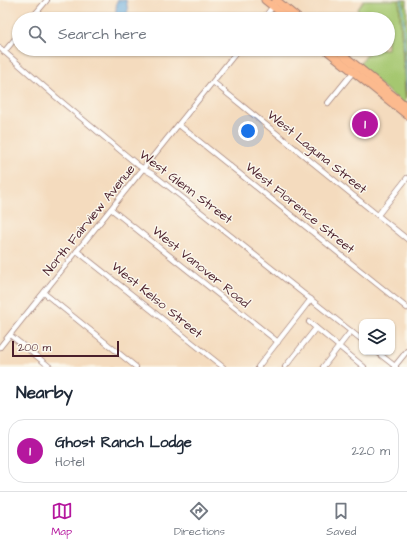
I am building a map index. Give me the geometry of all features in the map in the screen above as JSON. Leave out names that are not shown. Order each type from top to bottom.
[{"type":"highway","points":[[266,0],[276,2],[290,12]]},
{"type":"highway","points":[[276,2],[284,12]]},
{"type":"highway","points":[[336,56],[407,107]]},
{"type":"highway","points":[[343,56],[407,115]]},
{"type":"street","points":[[37,12],[47,0]]},
{"type":"street","points":[[268,12],[276,2]]},
{"type":"street","points":[[4,52],[12,42]]},
{"type":"street","name":"West Glenn Street","points":[[0,48],[139,166],[154,175],[359,338]]},
{"type":"street","name":"North Fairview Avenue","points":[[0,347],[233,56]]},
{"type":"street","points":[[328,104],[356,69]]},
{"type":"street","name":"West Laguna Street","points":[[213,82],[342,183],[407,239]]},
{"type":"street","name":"West Florence Street","points":[[179,125],[407,308]]},
{"type":"street","points":[[378,215],[407,178]]},
{"type":"street","name":"West Vanover Road","points":[[111,209],[278,342]]},
{"type":"street","name":"West Kelso Street","points":[[77,251],[223,367]]},
{"type":"street","points":[[44,293],[136,367]]},
{"type":"street","points":[[258,367],[311,299]]},
{"type":"street","points":[[309,322],[364,367]]},
{"type":"street","points":[[285,367],[316,328]]},
{"type":"street","points":[[323,367],[351,331]]},
{"type":"street","points":[[10,335],[50,367]]},
{"type":"street","points":[[381,355],[395,367],[407,351]]},
{"type":"green space","points":[[364,0],[399,0],[406,106],[358,66],[366,56],[395,56],[395,12],[359,12],[357,10]]},
{"type":"green space","points":[[399,0],[407,0],[407,97],[406,97]]},
{"type":"water","points":[[117,0],[126,0],[128,12],[116,12]]},
{"type":"waterway","points":[[402,0],[407,91]]},
{"type":"place","name":"Ghost Ranch Lodge","points":[[365,124]]}]
